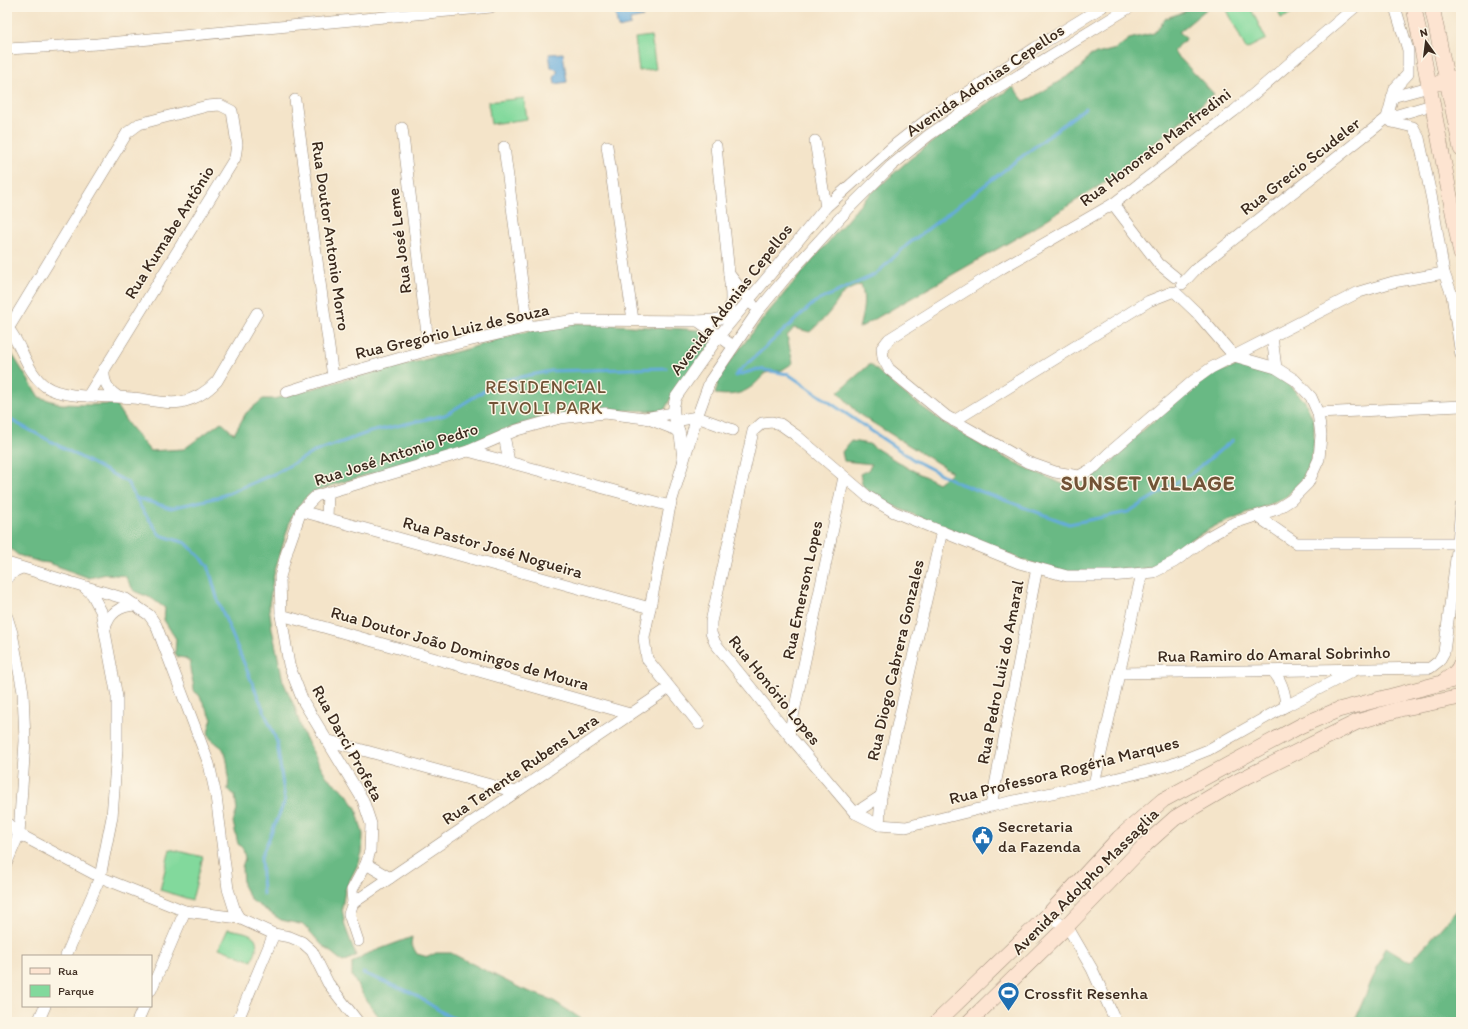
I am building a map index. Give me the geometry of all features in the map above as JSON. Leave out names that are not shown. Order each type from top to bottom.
[{"type":"main road","points":[[1414,7],[1461,254]]},
{"type":"main road","points":[[1432,7],[1454,78],[1461,149]]},
{"type":"main road","points":[[1429,87],[1454,78]]},
{"type":"main road","points":[[1442,682],[1455,674],[1461,663]]},
{"type":"main road","name":"Avenida Adolpho Massaglia","points":[[937,1022],[1047,916],[1119,838],[1163,800],[1302,725],[1338,710],[1461,678]]},
{"type":"main road","name":"Avenida Adolpho Massaglia","points":[[968,1022],[1066,926],[1152,838],[1175,818],[1217,793],[1357,722],[1400,709],[1461,697]]},
{"type":"street","points":[[7,49],[112,43],[492,7]]},
{"type":"street","name":"Avenida Adonias Cepellos","points":[[684,462],[673,406],[676,397],[719,336],[826,207],[896,144],[929,118],[1029,52],[1102,7]]},
{"type":"street","name":"Avenida Adonias Cepellos","points":[[684,462],[697,417],[710,381],[758,311],[787,276],[851,206],[891,166],[929,135],[995,90],[1130,7]]},
{"type":"street","name":"Rua Honorato Manfredini","points":[[954,421],[889,369],[882,358],[882,348],[890,339],[1002,268],[1113,204],[1234,111],[1355,7]]},
{"type":"street","points":[[1395,7],[1408,50],[1408,74],[1395,88],[1387,118],[1392,122],[1412,128],[1419,138],[1432,200],[1444,273],[1452,295],[1461,355]]},
{"type":"street","points":[[1392,97],[1429,87]]},
{"type":"street","name":"Rua Doutor Antonio Morro","points":[[296,100],[333,377]]},
{"type":"street","name":"Rua Kumabe Antônio","points":[[8,328],[127,133],[139,124],[207,106],[220,105],[232,111],[237,144],[235,158],[88,396]]},
{"type":"street","name":"Rua Grecio Scudeler","points":[[1175,285],[1387,118],[1432,105]]},
{"type":"street","name":"Rua José Leme","points":[[402,128],[429,350]]},
{"type":"street","points":[[816,141],[826,207]]},
{"type":"street","points":[[607,146],[632,320]]},
{"type":"street","points":[[716,146],[729,274],[758,311]]},
{"type":"street","points":[[504,147],[528,327]]},
{"type":"street","points":[[844,477],[867,496],[894,512],[1019,563],[1067,576],[1111,576],[1154,572],[1174,562],[1208,537],[1231,524],[1258,516],[1291,500],[1308,483],[1319,459],[1322,434],[1318,413],[1311,397],[1295,380],[1276,368],[1234,356],[1196,312],[1113,204]]},
{"type":"street","points":[[1175,285],[954,421],[1027,462],[1055,472],[1079,476],[1095,467],[1193,381],[1211,368],[1359,292],[1393,282],[1444,273]]},
{"type":"street","name":"Rua Gregório Luiz de Souza","points":[[286,392],[429,350],[528,327],[576,320],[698,321],[721,318],[728,314],[730,308],[729,274]]},
{"type":"street","points":[[8,328],[36,377],[45,386],[57,392],[88,396],[117,396],[171,403],[193,399],[217,382],[257,313]]},
{"type":"street","points":[[698,321],[733,346]]},
{"type":"street","points":[[1272,337],[1276,368]]},
{"type":"street","points":[[104,368],[105,384],[110,392],[117,396]]},
{"type":"street","points":[[1318,413],[1461,406]]},
{"type":"street","name":"Rua José Antonio Pedro","points":[[301,511],[316,496],[468,451],[517,430],[560,418],[605,413],[676,422],[697,417]]},
{"type":"street","points":[[697,417],[733,430]]},
{"type":"street","name":"Rua José Antonio Pedro","points":[[645,418],[676,422]]},
{"type":"street","name":"Rua Honório Lopes","points":[[844,477],[780,424],[772,422],[762,423],[753,431],[711,622],[711,633],[715,643],[854,813],[879,825]]},
{"type":"street","points":[[504,435],[509,462]]},
{"type":"street","points":[[468,451],[670,506]]},
{"type":"street","points":[[684,462],[670,506],[644,638],[647,659],[699,724]]},
{"type":"street","name":"Rua Emerson Lopes","points":[[789,735],[844,477]]},
{"type":"street","points":[[327,518],[328,492]]},
{"type":"street","points":[[1258,516],[1296,543],[1458,543],[1461,506]]},
{"type":"street","name":"Rua Pastor José Nogueira","points":[[301,511],[650,608]]},
{"type":"street","name":"Rua Darci Profeta","points":[[301,511],[280,577],[281,615],[290,665],[303,701],[363,800],[371,824],[370,851],[366,864],[352,890],[354,903],[349,914],[358,941]]},
{"type":"street","name":"Rua Diogo Cabrera Gonzales","points":[[879,825],[881,796],[942,531]]},
{"type":"street","name":"Rua Ramiro do Amaral Sobrinho","points":[[1119,673],[1430,668],[1439,661],[1444,652],[1458,543]]},
{"type":"street","points":[[7,563],[84,587],[94,588],[126,599],[149,615],[156,625],[209,764],[216,796],[228,889],[235,911],[240,918]]},
{"type":"street","points":[[7,578],[15,571],[22,568]]},
{"type":"street","name":"Rua Pedro Luiz do Amaral","points":[[991,806],[1037,568]]},
{"type":"street","points":[[1094,784],[1142,573]]},
{"type":"street","points":[[66,955],[100,877],[112,817],[117,750],[117,697],[101,611],[92,594],[84,587]]},
{"type":"street","points":[[104,630],[109,617],[114,612],[126,606],[136,605]]},
{"type":"street","name":"Rua Doutor João Domingos de Moura","points":[[281,615],[630,714]]},
{"type":"street","points":[[7,617],[12,633],[23,692],[25,741],[19,834],[7,862]]},
{"type":"street","name":"Rua Professora Rogéria Marques","points":[[879,825],[906,827],[1170,765],[1208,750],[1286,706],[1357,669]]},
{"type":"street","points":[[1273,670],[1280,678],[1283,686],[1286,706]]},
{"type":"street","name":"Rua Tenente Rubens Lara","points":[[354,903],[669,688]]},
{"type":"street","points":[[326,740],[516,792]]},
{"type":"street","points":[[854,813],[881,796]]},
{"type":"street","points":[[7,823],[19,834],[100,877],[185,911],[240,918],[274,934],[290,937],[302,942],[312,951],[328,983],[358,1022]]},
{"type":"street","points":[[366,864],[390,878]]},
{"type":"street","points":[[152,988],[185,911]]},
{"type":"street","points":[[1047,916],[1066,926],[1092,969],[1116,1022]]},
{"type":"street","points":[[237,1022],[274,934]]},
{"type":"street","points":[[344,1004],[354,1022]]},
{"type":"street","points":[[38,1022],[45,1007]]},
{"type":"street","points":[[137,1022],[144,1007]]},
{"type":"green space","points":[[1187,7],[1209,7],[1179,32],[1187,38],[1173,51],[1214,94],[1113,177],[1027,232],[859,328],[862,317],[863,290],[861,285],[848,290],[810,332],[794,328],[787,336],[793,363],[782,370],[765,373],[754,385],[743,392],[730,395],[715,394],[721,373],[770,310],[865,199],[910,159],[957,123],[1013,87],[1024,101],[1032,98],[1081,68],[1089,56],[1116,49],[1129,39],[1154,33],[1166,18],[1184,12]]},
{"type":"green space","points":[[1234,7],[1250,7],[1266,39],[1246,49],[1227,10]]},
{"type":"green space","points":[[1277,7],[1301,7],[1302,10],[1281,18]]},
{"type":"green space","points":[[651,36],[656,69],[639,71],[635,38]]},
{"type":"green space","points":[[524,98],[527,119],[491,124],[488,102]]},
{"type":"green space","points":[[578,323],[701,330],[712,335],[712,343],[676,388],[664,411],[606,410],[537,419],[501,431],[465,446],[333,485],[312,493],[303,500],[291,518],[274,574],[269,605],[272,629],[283,681],[295,708],[302,731],[317,760],[327,777],[346,793],[356,808],[363,834],[362,853],[345,890],[342,908],[345,926],[356,956],[343,962],[321,944],[304,925],[281,920],[251,900],[243,885],[242,867],[245,858],[243,849],[238,844],[233,822],[237,810],[235,795],[228,790],[228,775],[225,753],[222,748],[210,738],[208,732],[212,719],[199,695],[194,691],[190,662],[185,658],[178,657],[175,653],[176,639],[164,620],[165,608],[151,598],[134,591],[125,576],[106,574],[89,578],[49,563],[40,562],[18,555],[7,546],[7,346],[39,397],[61,404],[115,404],[128,424],[150,451],[184,449],[221,422],[234,434],[246,413],[263,399],[274,399],[467,349],[519,333]]},
{"type":"green space","points":[[870,364],[922,407],[964,435],[1022,466],[1065,485],[1113,461],[1134,438],[1191,389],[1212,374],[1238,366],[1277,373],[1305,401],[1314,422],[1314,443],[1310,464],[1301,481],[1285,498],[1215,526],[1190,540],[1172,556],[1150,568],[1118,572],[1067,572],[1022,560],[886,503],[863,487],[860,474],[868,470],[872,464],[844,461],[842,452],[851,441],[869,444],[906,467],[938,483],[952,472],[860,415],[838,392]]},
{"type":"green space","points":[[170,849],[203,857],[192,900],[160,890]]},
{"type":"green space","points":[[1460,907],[1461,1022],[1354,1022],[1386,947],[1410,962]]},
{"type":"green space","points":[[228,929],[249,934],[256,940],[257,945],[252,961],[219,948]]},
{"type":"green space","points":[[412,937],[411,944],[417,954],[428,957],[436,953],[451,953],[522,989],[552,1000],[586,1022],[383,1022],[366,1000],[352,976],[352,963],[364,955]]},
{"type":"water","points":[[641,9],[643,17],[630,20],[631,25],[618,28],[615,12]]},
{"type":"water","points":[[563,53],[567,82],[555,84],[554,78],[557,70],[551,67],[549,54]]},
{"type":"waterway","points":[[736,374],[815,302],[876,274],[907,245],[1085,108]]},
{"type":"waterway","points":[[136,498],[171,508],[219,497],[276,473],[314,452],[370,432],[445,415],[500,381],[551,371],[666,368]]},
{"type":"waterway","points":[[735,376],[758,369],[788,374],[914,460],[958,483],[1069,524],[1128,512],[1192,473],[1233,440]]},
{"type":"waterway","points":[[7,418],[127,482],[142,509],[160,535],[186,543],[208,565],[218,601],[277,742],[285,801],[261,857],[263,894]]},
{"type":"waterway","points":[[363,973],[412,993],[450,1017],[469,1022]]},
{"type":"place","name":"Secretaria da Fazenda","points":[[983,856]]},
{"type":"place","name":"Crossfit Resenha","points":[[1008,1012]]},
{"type":"district","name":"RESIDENCIAL TIVOLI PARK","points":[[546,397]]},
{"type":"district","name":"SUNSET VILLAGE","points":[[1148,483]]}]
